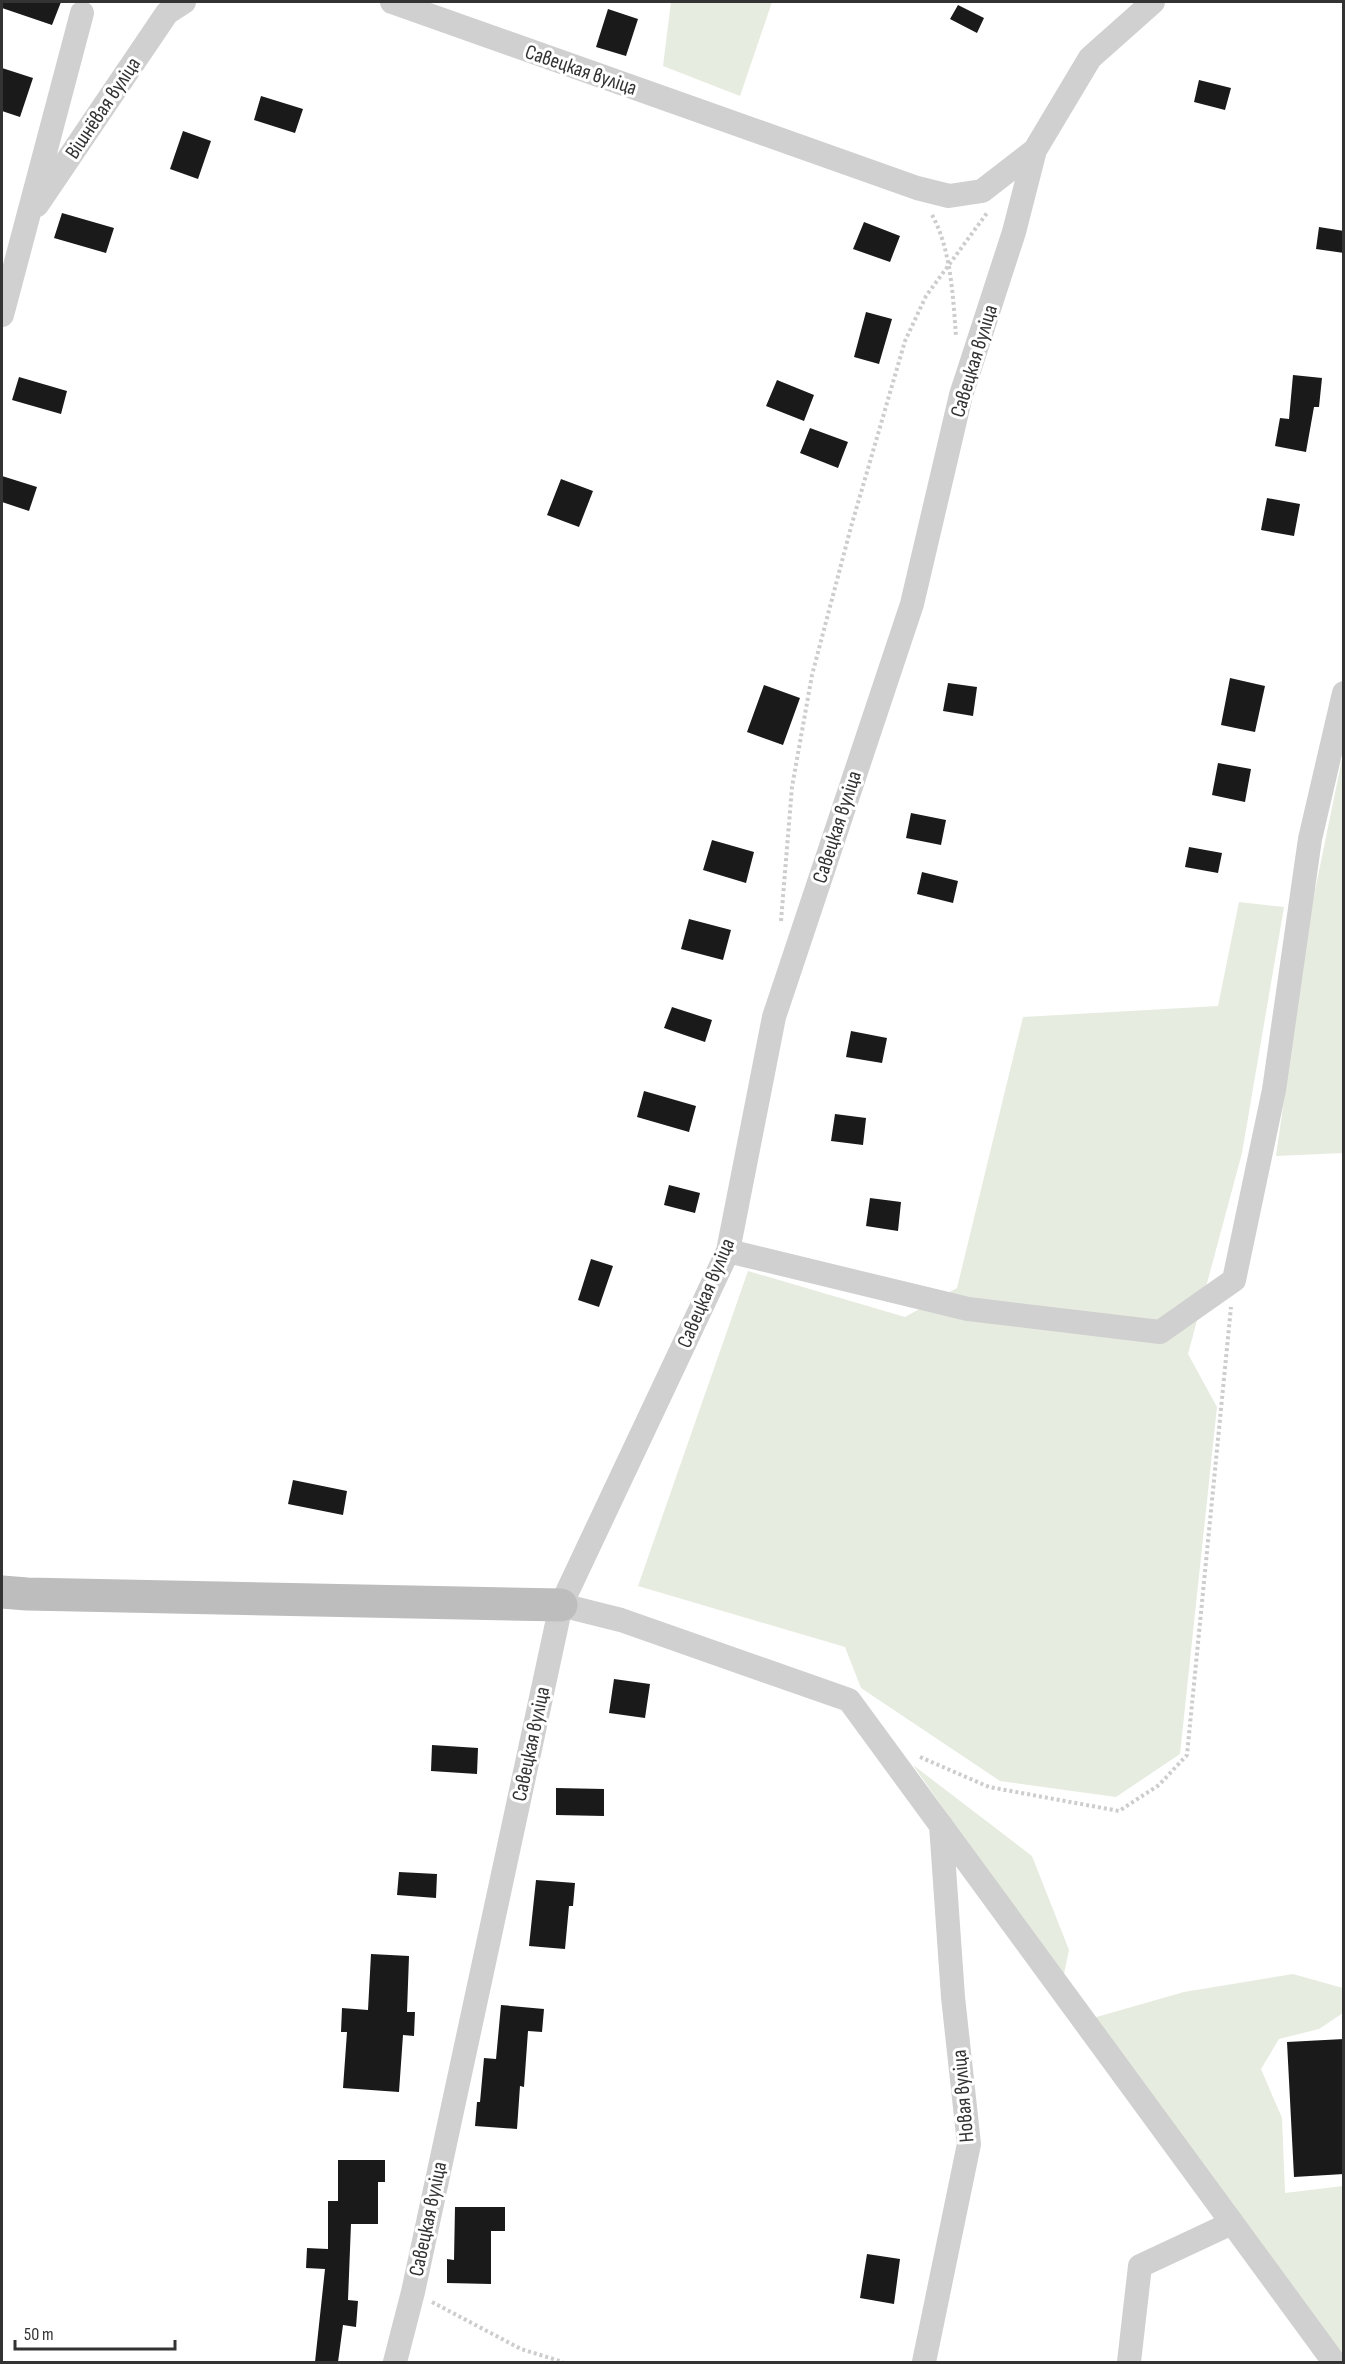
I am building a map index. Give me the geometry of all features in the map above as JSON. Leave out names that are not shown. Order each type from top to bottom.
[{"type":"street","name":"Вішнёвая вуліца","points":[[27,220],[167,13],[184,2]]},
{"type":"street","name":"Савецкая вуліца","points":[[392,2],[916,188],[949,196],[982,190],[1035,150]]},
{"type":"street","name":"Савецкая вуліца","points":[[395,2362],[561,1605],[728,1251],[774,1017],[912,604],[961,395],[1014,232],[1035,150],[1090,58],[1153,2]]},
{"type":"street","name":"Вішнёвая вуліца","points":[[2,315],[82,13]]},
{"type":"street","points":[[728,1251],[968,1310],[1160,1332],[1234,1280],[1274,1090],[1310,839],[1344,693]]},
{"type":"street","points":[[2,1592],[561,1605],[621,1620],[849,1700],[1334,2362]]},
{"type":"street","name":"Новая вуліца","points":[[924,2362],[969,2144],[953,1997],[941,1825]]},
{"type":"street","points":[[1129,2362],[1140,2266],[1232,2223]]},
{"type":"path","points":[[916,188],[936,223],[948,266],[956,339]]},
{"type":"path","points":[[781,923],[792,787],[812,675],[851,527],[905,341],[926,296],[990,209]]},
{"type":"path","points":[[918,1756],[988,1787],[1119,1811],[1159,1785],[1186,1755],[1234,1280]]},
{"type":"path","points":[[412,2292],[521,2349],[563,2362]]},
{"type":"shaded area","points":[[671,2],[772,2],[740,96],[663,66]]},
{"type":"shaded area","points":[[1343,754],[1343,1153],[1276,1156],[1311,910]]},
{"type":"shaded area","points":[[1239,902],[1284,907],[1242,1153],[1188,1354],[1217,1407],[1180,1754],[1116,1797],[1000,1781],[861,1688],[845,1647],[638,1586],[748,1271],[905,1317],[957,1288],[1023,1017],[1218,1006]]},
{"type":"shaded area","points":[[913,1765],[1032,1856],[1069,1950],[1063,1979]]},
{"type":"shaded area","points":[[1293,1974],[1343,1988],[1343,2013],[1319,2029],[1279,2039],[1261,2069],[1282,2118],[1285,2193],[1343,2186],[1343,2357],[1093,2018],[1184,1992]]},
{"type":"building","points":[[2,2],[61,2],[52,25],[2,8]]},
{"type":"building","points":[[958,5],[984,18],[977,33],[950,19]]},
{"type":"building","points":[[608,9],[638,19],[626,56],[596,47]]},
{"type":"building","points":[[2,68],[33,78],[20,117],[2,111]]},
{"type":"building","points":[[1199,80],[1231,88],[1225,110],[1194,102]]},
{"type":"building","points":[[261,96],[303,109],[295,133],[254,120]]},
{"type":"building","points":[[183,131],[211,141],[198,179],[170,169]]},
{"type":"building","points":[[62,213],[114,228],[106,253],[54,238]]},
{"type":"building","points":[[864,222],[900,236],[890,262],[853,249]]},
{"type":"building","points":[[1319,227],[1344,231],[1344,253],[1316,249]]},
{"type":"building","points":[[866,312],[892,319],[879,364],[854,357]]},
{"type":"building","points":[[1293,375],[1322,378],[1319,407],[1314,407],[1306,452],[1275,446],[1280,418],[1289,419]]},
{"type":"building","points":[[19,377],[67,391],[61,414],[12,400]]},
{"type":"building","points":[[777,380],[814,395],[804,421],[766,406]]},
{"type":"building","points":[[810,428],[848,442],[838,468],[800,453]]},
{"type":"building","points":[[2,476],[37,487],[29,511],[2,502]]},
{"type":"building","points":[[561,479],[593,491],[579,527],[547,515]]},
{"type":"building","points":[[1267,498],[1300,504],[1294,536],[1261,530]]},
{"type":"building","points":[[1230,678],[1265,686],[1255,732],[1221,725]]},
{"type":"building","points":[[948,683],[977,687],[973,716],[943,711]]},
{"type":"building","points":[[764,685],[800,698],[783,745],[747,732]]},
{"type":"building","points":[[1218,763],[1251,769],[1245,802],[1212,795]]},
{"type":"building","points":[[911,813],[946,820],[941,845],[906,838]]},
{"type":"building","points":[[712,840],[754,852],[746,883],[703,870]]},
{"type":"building","points":[[1189,847],[1222,853],[1218,873],[1185,867]]},
{"type":"building","points":[[922,872],[958,881],[953,903],[917,894]]},
{"type":"building","points":[[689,919],[731,930],[723,960],[681,949]]},
{"type":"building","points":[[672,1007],[712,1020],[705,1042],[664,1028]]},
{"type":"building","points":[[851,1031],[887,1038],[882,1063],[846,1057]]},
{"type":"building","points":[[644,1091],[696,1106],[689,1132],[637,1117]]},
{"type":"building","points":[[835,1114],[866,1118],[863,1145],[831,1141]]},
{"type":"building","points":[[669,1185],[700,1193],[695,1213],[664,1205]]},
{"type":"building","points":[[870,1198],[901,1202],[898,1231],[866,1226]]},
{"type":"building","points":[[591,1259],[613,1266],[599,1307],[578,1300]]},
{"type":"building","points":[[293,1480],[347,1491],[343,1515],[288,1504]]},
{"type":"building","points":[[614,1679],[650,1684],[645,1718],[609,1713]]},
{"type":"building","points":[[432,1745],[478,1748],[477,1774],[431,1771]]},
{"type":"building","points":[[556,1788],[604,1789],[604,1816],[556,1815]]},
{"type":"building","points":[[399,1872],[437,1874],[436,1898],[397,1895]]},
{"type":"building","points":[[536,1880],[575,1883],[573,1906],[569,1906],[565,1949],[529,1946]]},
{"type":"building","points":[[371,1954],[409,1956],[407,2012],[415,2012],[414,2036],[403,2035],[399,2092],[343,2088],[347,2032],[341,2032],[342,2008],[368,2010]]},
{"type":"building","points":[[501,2005],[544,2009],[542,2032],[528,2031],[524,2087],[520,2086],[517,2129],[475,2126],[477,2102],[480,2102],[484,2058],[496,2059]]},
{"type":"building","points":[[1344,2039],[1344,2174],[1294,2177],[1287,2042]]},
{"type":"building","points":[[338,2160],[385,2160],[385,2182],[378,2182],[378,2224],[351,2224],[348,2300],[358,2301],[356,2327],[343,2325],[338,2362],[315,2362],[325,2269],[306,2268],[307,2248],[328,2249],[328,2201],[338,2201]]},
{"type":"building","points":[[455,2207],[505,2207],[505,2231],[491,2231],[491,2284],[447,2283],[447,2259],[454,2260]]},
{"type":"building","points":[[867,2254],[900,2259],[894,2304],[860,2298]]}]
